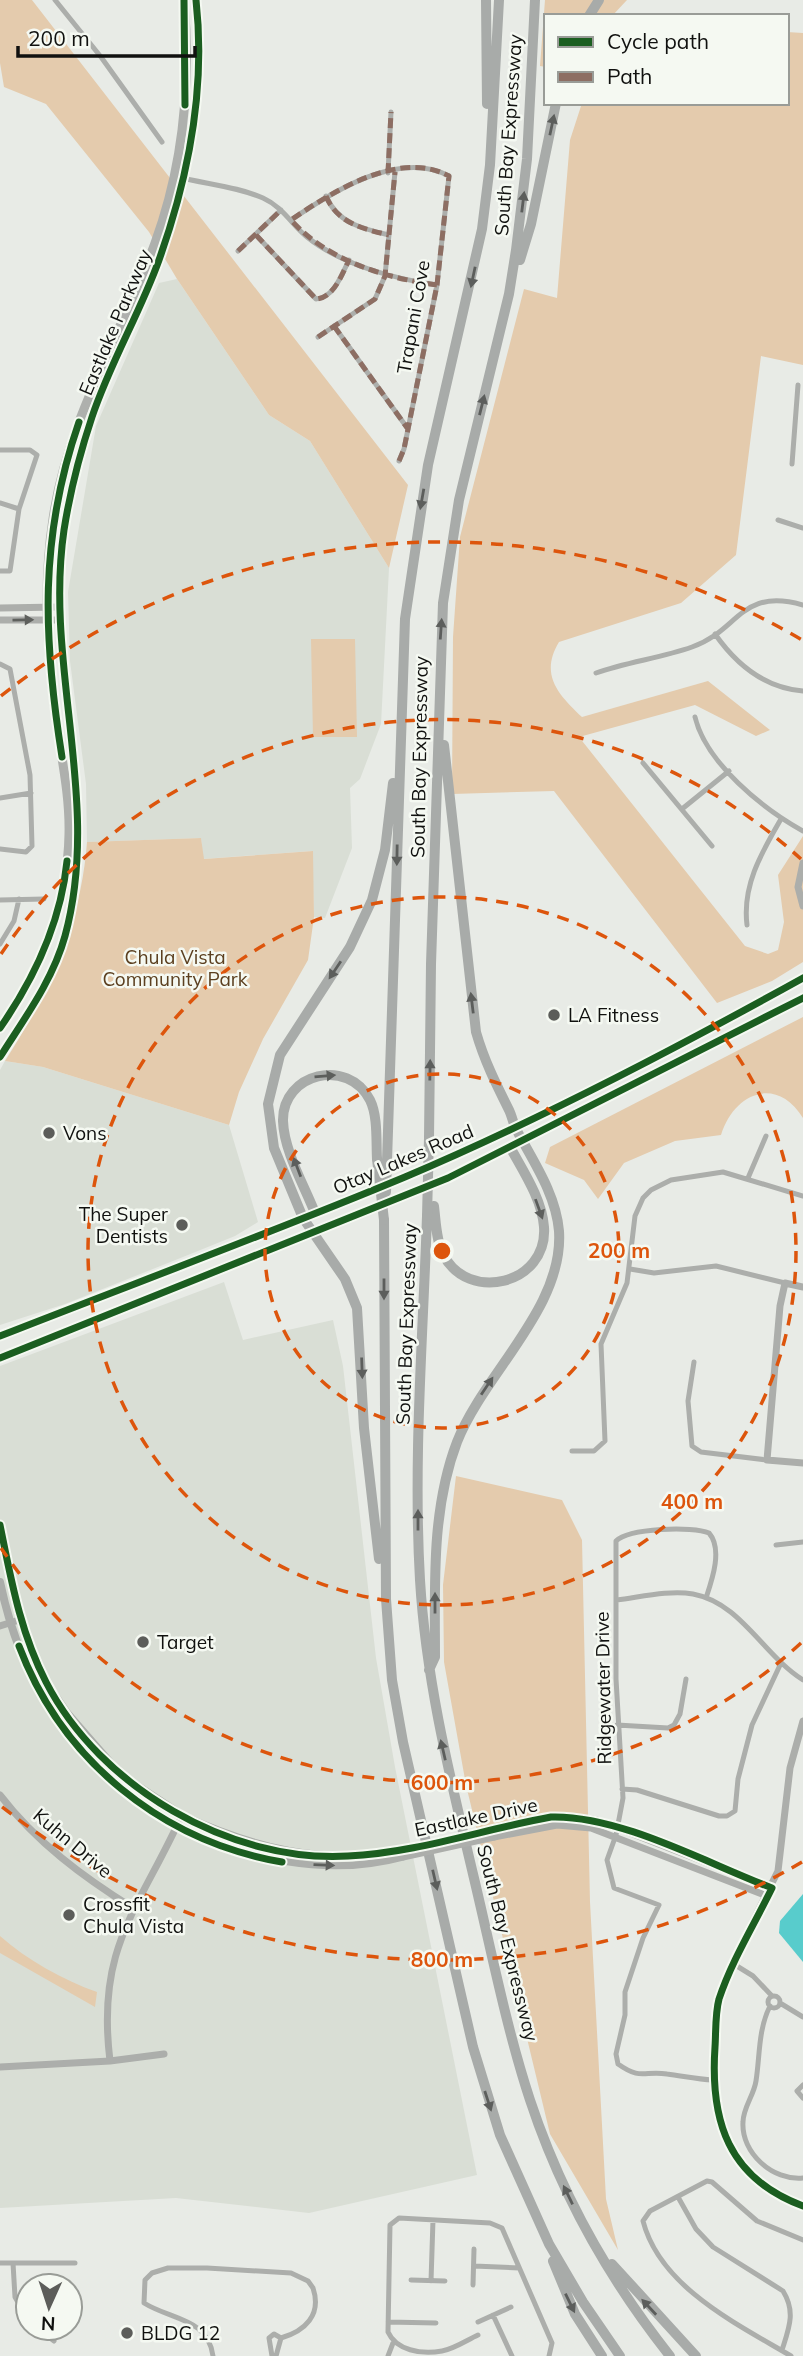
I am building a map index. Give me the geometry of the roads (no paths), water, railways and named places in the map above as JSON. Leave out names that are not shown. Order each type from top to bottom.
[{"type":"highway","points":[[485,210],[486,0]]},
{"type":"highway","name":"South Bay Expressway","points":[[499,0],[485,210],[417,526],[405,620],[382,1160],[384,1522],[388,1638],[403,1742],[473,2047],[504,2146],[548,2244],[620,2356]]},
{"type":"highway","name":"South Bay Expressway","points":[[535,0],[525,182],[509,294],[452,538],[440,629],[431,964],[428,1216],[418,1528],[429,1671],[442,1745],[517,2058],[541,2132],[583,2225],[624,2293],[670,2356]]},
{"type":"highway","points":[[509,294],[531,224],[556,105]]},
{"type":"highway","points":[[429,1671],[435,1657],[435,1567],[440,1512],[453,1454],[475,1404],[546,1294],[558,1256],[559,1227],[554,1202],[486,1065],[474,1020],[448,803],[440,697]]},
{"type":"highway","points":[[388,1638],[364,1428],[359,1316],[345,1279],[303,1218],[272,1140],[268,1113],[271,1080],[284,1047],[350,947],[372,900],[385,850],[399,738]]},
{"type":"highway","points":[[315,1213],[284,1127],[287,1102],[300,1084],[314,1076],[331,1074],[347,1078],[361,1088],[373,1107],[382,1160]]},
{"type":"highway","points":[[429,1150],[439,1246],[447,1261],[459,1273],[475,1281],[492,1284],[509,1280],[524,1272],[538,1255],[544,1228],[528,1179],[510,1147]]},
{"type":"highway","points":[[583,2225],[639,2297],[696,2356]]},
{"type":"highway","points":[[548,2244],[569,2302],[602,2356]]},
{"type":"main road","name":"Eastlake Parkway","points":[[0,1028],[23,992],[48,938],[66,870],[69,812],[49,663],[46,620],[48,561],[61,479],[84,408],[180,177],[185,107],[184,0]]},
{"type":"main road","name":"Eastlake Parkway","points":[[0,1057],[4,1041],[40,992],[65,937],[75,890],[80,837],[59,607],[64,530],[92,416],[158,262],[180,177],[200,67],[196,0]]},
{"type":"main road","points":[[122,319],[132,325]]},
{"type":"main road","points":[[69,812],[74,817],[80,837]]},
{"type":"main road","name":"Otay Lakes Road","points":[[0,1336],[406,1177],[701,1033],[803,978]]},
{"type":"main road","name":"Otay Lakes Road","points":[[0,1358],[447,1178],[803,998]]},
{"type":"main road","points":[[0,1525],[20,1620],[47,1682],[96,1749],[121,1775],[182,1815]]},
{"type":"main road","points":[[0,1582],[10,1622],[32,1679],[72,1741],[119,1787],[176,1827]]},
{"type":"street","points":[[55,0],[101,57],[162,142]]},
{"type":"street","points":[[388,173],[391,112]]},
{"type":"street","name":"Trapani Cove","points":[[396,172],[437,170],[449,176],[437,285],[399,461]]},
{"type":"street","points":[[291,220],[326,196],[368,176],[396,172],[385,276],[375,299],[318,337]]},
{"type":"street","points":[[180,177],[264,199],[281,210],[325,250],[385,276],[437,285]]},
{"type":"street","points":[[326,196],[332,211],[346,221],[389,235]]},
{"type":"street","points":[[238,251],[281,210]]},
{"type":"street","points":[[256,235],[316,299],[327,295],[338,282],[349,260]]},
{"type":"street","points":[[334,326],[408,429]]},
{"type":"street","points":[[792,464],[798,386]]},
{"type":"street","points":[[796,427],[803,427]]},
{"type":"street","points":[[0,450],[30,450],[37,455],[19,509],[10,571],[0,571]]},
{"type":"street","points":[[0,503],[19,509]]},
{"type":"street","points":[[778,520],[803,528]]},
{"type":"street","points":[[596,673],[693,647],[756,603],[780,599],[802,604],[803,596]]},
{"type":"street","points":[[0,608],[59,607]]},
{"type":"street","points":[[0,620],[60,620]]},
{"type":"street","points":[[715,634],[735,660],[748,670],[790,690],[803,691]]},
{"type":"street","points":[[0,664],[10,669],[31,793],[33,846],[30,849],[0,849]]},
{"type":"street","points":[[695,717],[697,727],[711,750],[747,791],[781,819],[803,831]]},
{"type":"street","points":[[643,763],[712,846]]},
{"type":"street","points":[[682,809],[729,771]]},
{"type":"street","points":[[0,798],[31,793]]},
{"type":"street","points":[[747,925],[745,907],[752,875],[761,853],[781,819]]},
{"type":"street","points":[[803,863],[798,887],[803,906]]},
{"type":"street","points":[[0,944],[14,921],[19,899]]},
{"type":"street","points":[[0,900],[44,899]]},
{"type":"street","points":[[748,1178],[766,1136]]},
{"type":"street","points":[[572,1451],[594,1451],[605,1441],[602,1339],[630,1269],[635,1216],[651,1190],[671,1180],[715,1173],[748,1178],[803,1196]]},
{"type":"street","points":[[630,1269],[654,1273],[716,1266],[803,1287]]},
{"type":"street","points":[[767,1460],[776,1368],[775,1334],[785,1283]]},
{"type":"street","points":[[694,1362],[688,1401],[692,1446],[701,1452],[803,1464]]},
{"type":"street","name":"Ridgewater Drive","points":[[706,1598],[713,1577],[716,1544],[709,1533],[670,1530],[626,1535],[616,1541],[617,1725],[622,1789],[616,1831],[607,1860],[612,1885],[659,1905],[643,1938],[625,1992],[625,2015],[616,2054],[618,2064],[631,2072],[648,2076],[664,2073],[713,2080]]},
{"type":"street","points":[[776,1545],[803,1542]]},
{"type":"street","points":[[617,1600],[674,1593],[706,1598],[735,1615],[781,1663],[803,1680]]},
{"type":"street","points":[[0,1626],[20,1620]]},
{"type":"street","points":[[622,1789],[637,1790],[719,1816],[731,1815],[735,1811],[738,1779],[752,1725],[781,1663]]},
{"type":"street","points":[[617,1725],[668,1728],[674,1726],[680,1714],[686,1679]]},
{"type":"street","points":[[803,1721],[790,1769],[783,1847],[772,1888],[732,1963],[718,2003],[713,2080],[718,2117],[734,2154],[764,2186],[803,2206]]},
{"type":"street","name":"Kuhn Drive","points":[[0,1795],[49,1848],[97,1886],[133,1908]]},
{"type":"street","points":[[110,2061],[106,2026],[108,1986],[118,1943],[133,1908],[182,1815]]},
{"type":"street","name":"Eastlake Drive","points":[[182,1815],[239,1839],[279,1850],[345,1857],[402,1853]]},
{"type":"street","name":"Eastlake Drive","points":[[176,1827],[257,1857],[288,1863],[358,1865],[492,1833],[566,1825],[616,1831],[772,1888]]},
{"type":"street","name":"Eastlake Drive","points":[[616,1831],[768,1896]]},
{"type":"street","points":[[732,1963],[753,1976],[772,1996],[779,1998],[780,2003],[803,2017]]},
{"type":"street","points":[[772,1996],[768,2000],[770,2007],[763,2024],[756,2085],[743,2119],[743,2135],[768,2169],[781,2177],[803,2178]]},
{"type":"street","points":[[770,2007],[776,2008],[780,2003]]},
{"type":"street","points":[[0,2067],[110,2061],[164,2054]]},
{"type":"street","points":[[803,2085],[797,2091],[803,2098]]},
{"type":"street","points":[[791,2356],[700,2297],[663,2263],[646,2234],[643,2221],[650,2211],[707,2181],[712,2182],[757,2221],[803,2240]]},
{"type":"street","points":[[678,2197],[696,2229],[713,2247],[783,2291],[789,2300],[791,2315],[782,2350]]},
{"type":"street","points":[[478,2335],[442,2354],[400,2348],[393,2343],[387,2332],[390,2225],[399,2218],[491,2223],[502,2228],[552,2343],[548,2356]]},
{"type":"street","points":[[431,2281],[433,2220]]},
{"type":"street","points":[[472,2286],[474,2249]]},
{"type":"street","points":[[0,2263],[75,2263]]},
{"type":"street","points":[[13,2263],[14,2273]]},
{"type":"street","points":[[474,2266],[519,2268]]},
{"type":"street","points":[[214,2356],[212,2344],[205,2332],[190,2322],[144,2303],[145,2280],[152,2273],[168,2268],[206,2268],[298,2275],[313,2288],[316,2309],[307,2325],[281,2338],[274,2356]]},
{"type":"street","points":[[411,2280],[446,2281]]},
{"type":"street","points":[[478,2322],[511,2307]]},
{"type":"street","points":[[493,2315],[512,2356]]},
{"type":"street","points":[[388,2322],[436,2323]]},
{"type":"street","points":[[274,2356],[270,2336],[277,2334],[281,2338]]},
{"type":"street","points":[[388,2356],[393,2343]]},
{"type":"street","points":[[396,2356],[400,2348]]},
{"type":"water","points":[[803,1894],[803,1962],[779,1933],[780,1921]]},
{"type":"place","name":"LA Fitness","points":[[554,1015]]},
{"type":"place","name":"Vons","points":[[49,1133]]},
{"type":"place","name":"The Super Dentists","points":[[182,1225]]},
{"type":"place","name":"Target","points":[[143,1642]]},
{"type":"place","name":"Crossfit Chula Vista","points":[[69,1915]]},
{"type":"place","name":"BLDG 12","points":[[127,2333]]},
{"type":"park label","name":"Chula Vista Community Park","points":[[175,968]]}]
